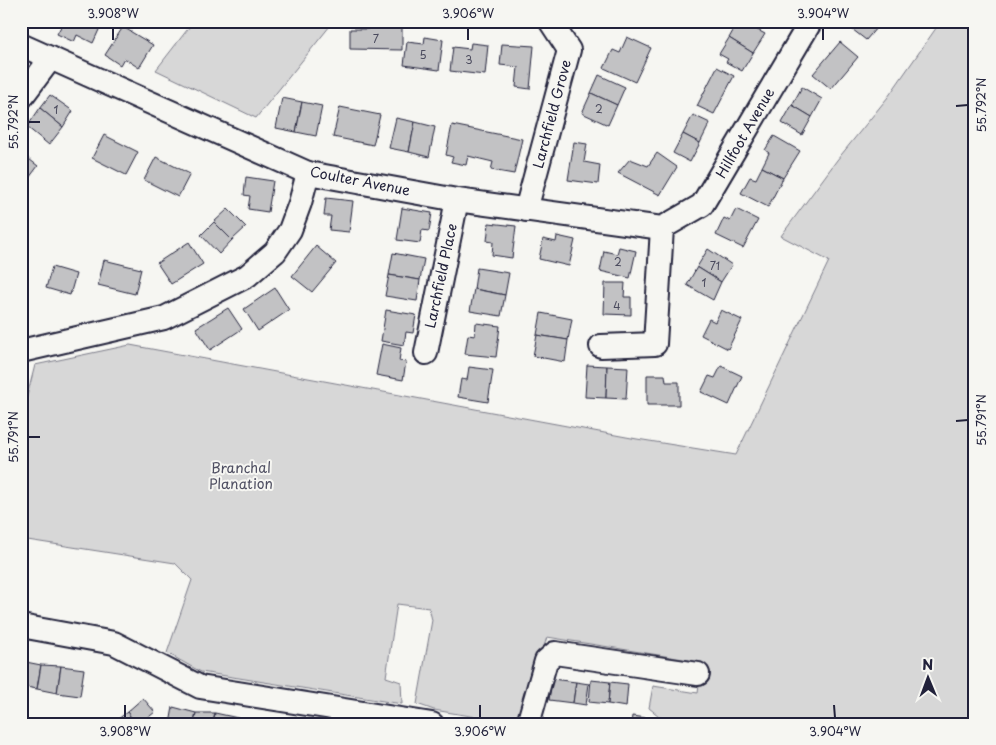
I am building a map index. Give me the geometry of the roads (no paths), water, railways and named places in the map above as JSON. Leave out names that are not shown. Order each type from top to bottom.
[{"type":"street","name":"Larchfield Grove","points":[[526,210],[569,50],[550,21]]},
{"type":"street","name":"Hillfoot Avenue","points":[[662,228],[702,206],[812,21]]},
{"type":"street","name":"Coulter Avenue","points":[[21,45],[308,173],[457,200],[662,228]]},
{"type":"street","points":[[21,98],[51,58]]},
{"type":"street","points":[[21,351],[164,318],[248,276],[275,252],[290,230],[308,173]]},
{"type":"street","name":"Larchfield Place","points":[[426,353],[457,200]]},
{"type":"street","points":[[600,346],[655,344],[662,228]]},
{"type":"street","points":[[21,626],[114,643],[200,687],[432,724]]},
{"type":"street","points":[[528,724],[546,661],[555,653],[698,674]]},
{"type":"park label","name":"Branchal Planation","points":[[241,476]]}]
